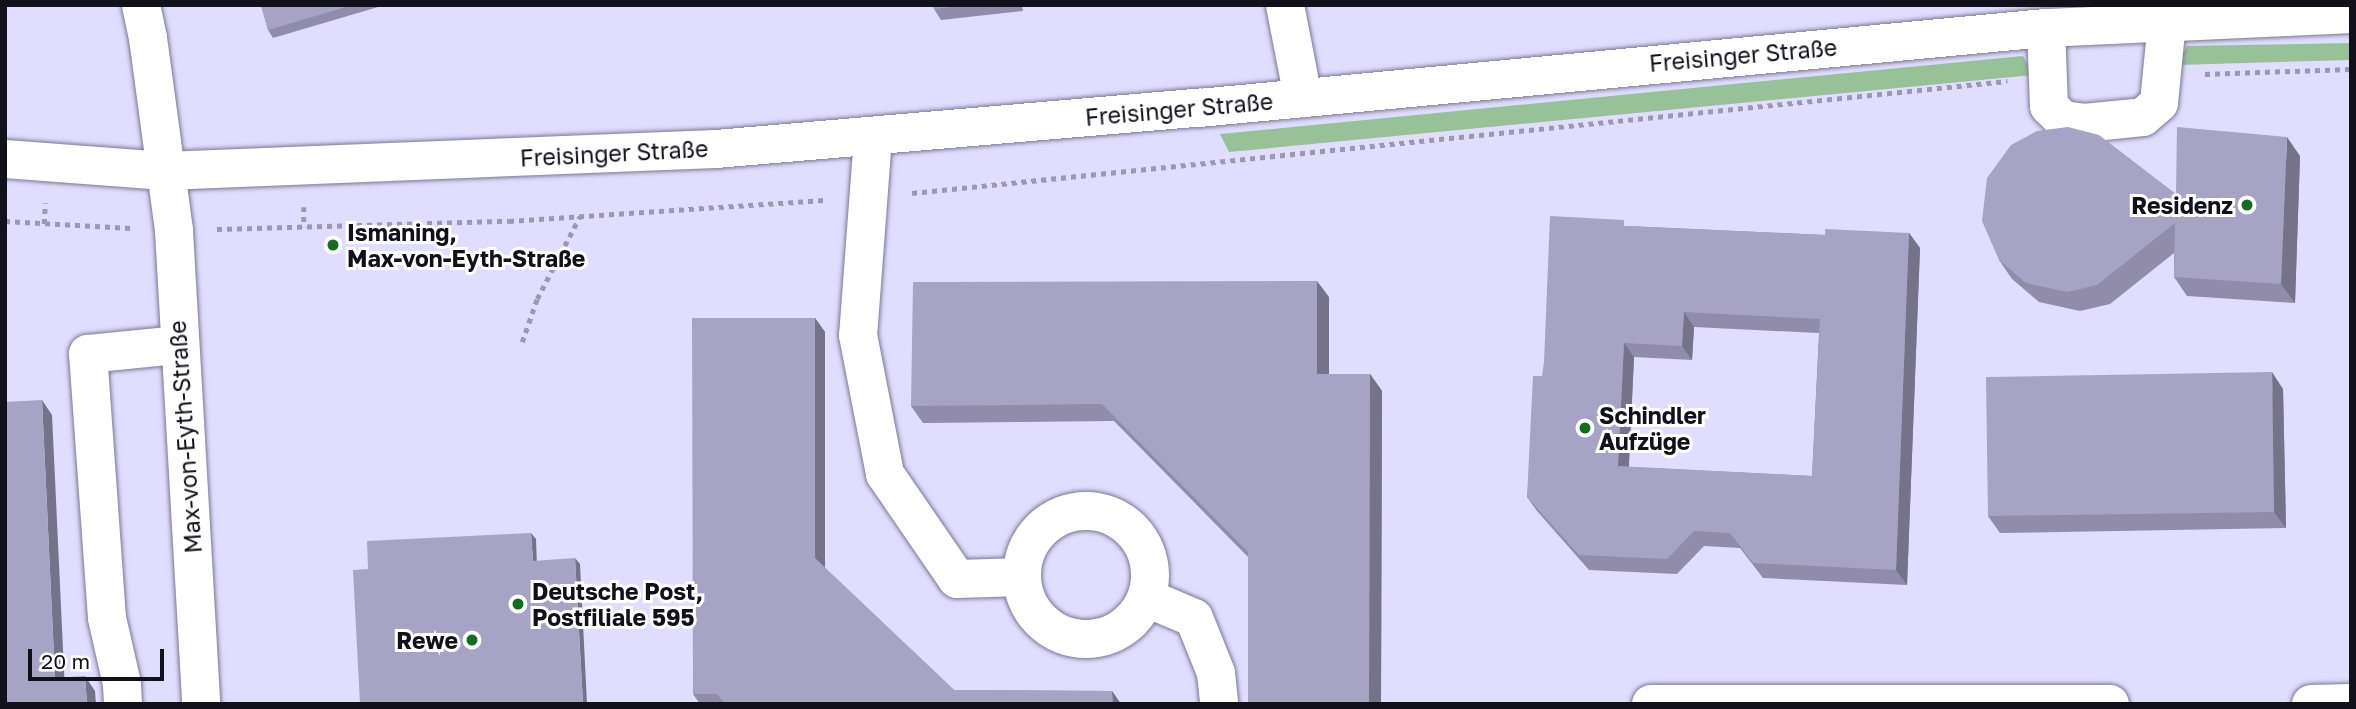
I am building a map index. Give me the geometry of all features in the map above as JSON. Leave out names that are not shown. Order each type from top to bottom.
[{"type":"main road","name":"Max-von-Eyth-Straße","points":[[141,5],[148,38],[173,231],[201,704]]},
{"type":"main road","points":[[1285,5],[1303,98]]},
{"type":"main road","name":"Freisinger Straße","points":[[5,159],[165,172],[632,153],[873,137],[2046,28],[2351,14]]},
{"type":"main road","points":[[2046,28],[2049,106],[2063,120],[2084,123],[2143,117],[2159,103],[2167,22]]},
{"type":"main road","points":[[873,137],[858,335],[885,474],[957,579],[1022,576]]},
{"type":"main road","points":[[123,704],[122,684],[107,618],[88,354],[178,345]]},
{"type":"main road","points":[[1087,510],[1107,514],[1125,524],[1140,539],[1148,558],[1150,578],[1147,598],[1135,617],[1118,631],[1098,638],[1076,638],[1055,631],[1038,617],[1027,598],[1022,576],[1025,556],[1034,538],[1048,523],[1067,514],[1087,510]]},
{"type":"main road","points":[[1147,598],[1194,618],[1216,673],[1219,704]]},
{"type":"main road","points":[[1651,704],[2110,704]]},
{"type":"main road","points":[[2311,704],[2351,704]]},
{"type":"path","points":[[2161,76],[2351,69]]},
{"type":"path","points":[[5,221],[173,231],[580,216],[870,197],[2048,77]]},
{"type":"path","points":[[522,342],[537,299],[580,216]]},
{"type":"green space","points":[[2351,43],[2351,60],[2177,65],[2187,46]]},
{"type":"green space","points":[[2023,56],[2033,75],[1229,152],[1220,134]]},
{"type":"building","points":[[261,5],[353,5],[268,30]]},
{"type":"building","points":[[933,5],[969,5],[934,9]]},
{"type":"building","points":[[2068,127],[2099,135],[2176,194],[2177,127],[2287,137],[2281,284],[2174,277],[2175,223],[2097,285],[2067,292],[2026,283],[1999,260],[1982,221],[1987,178],[2011,145],[2037,131]]},
{"type":"building","points":[[1550,216],[1624,220],[1624,226],[1825,235],[1825,229],[1909,233],[1896,570],[1753,563],[1730,533],[1694,531],[1667,559],[1579,555],[1527,497],[1533,376],[1542,376]],"holes":[[[1684,312],[1820,319],[1812,476],[1618,466],[1624,343],[1682,346]]]},
{"type":"building","points":[[1317,281],[1317,374],[1370,374],[1369,704],[1248,704],[1248,552],[1102,404],[911,406],[913,282]]},
{"type":"building","points":[[692,318],[815,318],[815,558],[954,690],[1112,691],[1113,704],[725,704],[717,694],[693,694]]},
{"type":"building","points":[[2272,372],[2274,512],[1988,516],[1986,377]]},
{"type":"building","points":[[42,400],[55,678],[85,676],[87,704],[5,704],[5,402]]},
{"type":"building","name":"Rewe","points":[[531,533],[533,561],[575,558],[583,704],[360,704],[353,570],[368,569],[367,541]]},
{"type":"place","name":"Residenz","points":[[2247,205]]},
{"type":"place","name":"Ismaning, Max-von-Eyth-Straße","points":[[333,245]]},
{"type":"place","name":"Schindler Aufzüge","points":[[1585,428]]},
{"type":"place","name":"Deutsche Post, Postfiliale 595","points":[[518,604]]},
{"type":"place","name":"Rewe","points":[[472,640]]}]
